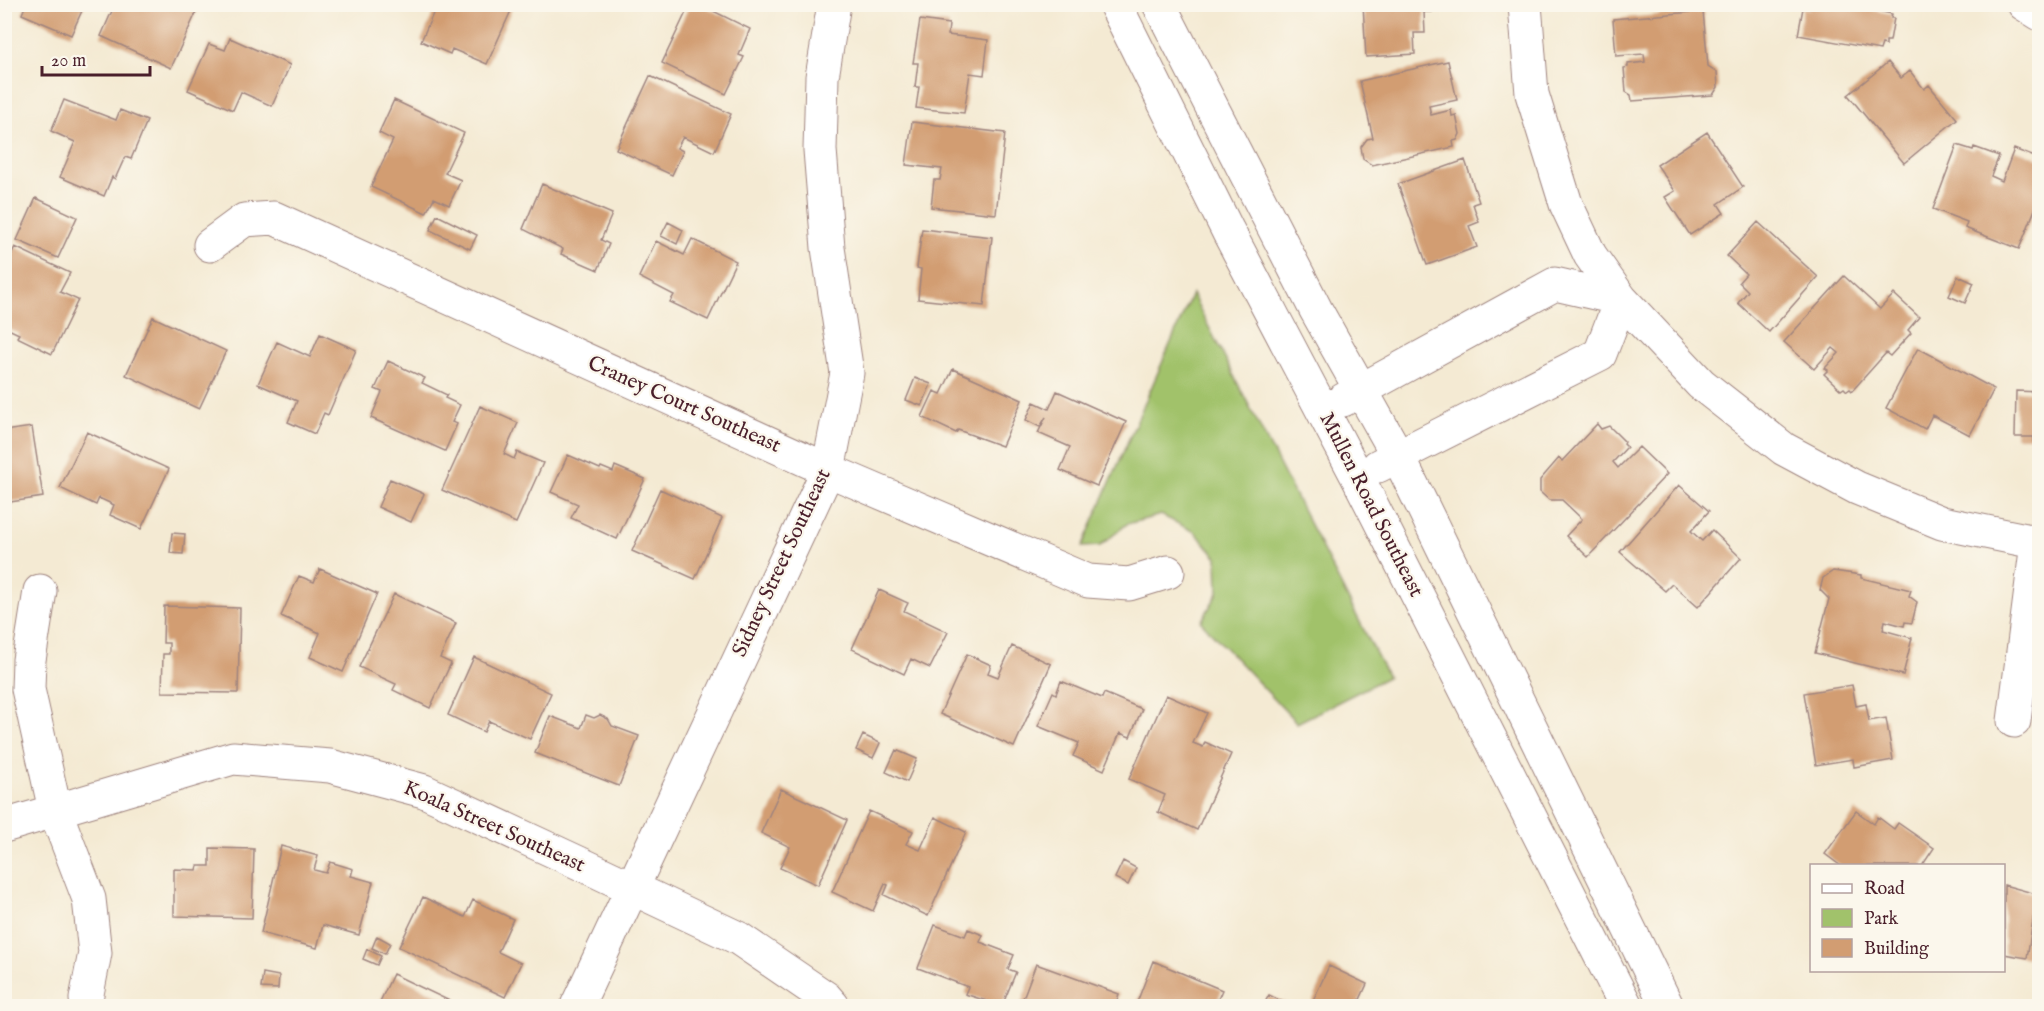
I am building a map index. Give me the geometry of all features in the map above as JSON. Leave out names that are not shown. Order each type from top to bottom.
[{"type":"street","name":"Sidney Street Southeast","points":[[577,1006],[828,470],[847,373],[828,249],[820,150],[822,77],[834,4]]},
{"type":"street","name":"Mullen Road Southeast","points":[[1115,4],[1228,231],[1357,476],[1626,1006]]},
{"type":"street","name":"Mullen Road Southeast","points":[[1159,4],[1316,310],[1398,456],[1666,1006]]},
{"type":"street","points":[[1525,4],[1532,94],[1566,204],[1590,255],[1621,299],[1701,384],[1784,449],[1857,488],[1942,523],[2038,543],[2014,721]]},
{"type":"street","points":[[2024,4],[2040,14]]},
{"type":"street","name":"Craney Court Southeast","points":[[210,245],[244,220],[274,218],[828,470],[1088,581],[1129,584],[1168,572]]},
{"type":"street","points":[[1323,411],[1556,284],[1621,299]]},
{"type":"street","points":[[1357,476],[1600,354],[1621,299]]},
{"type":"street","points":[[40,591],[29,660],[28,689],[55,810],[89,898],[95,953],[86,999]]},
{"type":"street","name":"Koala Street Southeast","points":[[4,826],[233,758],[330,766],[424,791],[738,938],[826,998],[833,1006]]},
{"type":"green space","points":[[1192,294],[1388,677],[1297,723],[1201,622],[1218,593],[1217,557],[1195,532],[1161,515],[1127,524],[1100,546],[1082,547]]},
{"type":"building","points":[[26,4],[85,4],[71,35],[22,14]]},
{"type":"building","points":[[115,4],[200,4],[171,68],[101,36]]},
{"type":"building","points":[[449,4],[514,4],[487,64],[452,49],[450,54],[421,41],[436,7],[445,11]]},
{"type":"building","points":[[690,4],[699,4],[750,29],[739,55],[744,57],[726,94],[662,63]]},
{"type":"building","points":[[1363,4],[1432,4],[1432,12],[1424,12],[1425,33],[1414,33],[1415,54],[1366,57]]},
{"type":"building","points":[[1811,4],[1874,4],[1873,10],[1892,14],[1891,18],[1894,18],[1890,41],[1886,41],[1886,45],[1882,44],[1880,50],[1798,35],[1803,8],[1810,9]]},
{"type":"building","points":[[1703,11],[1708,66],[1717,72],[1718,87],[1713,95],[1632,101],[1631,95],[1626,92],[1624,68],[1628,67],[1628,64],[1645,62],[1644,54],[1616,56],[1613,19]]},
{"type":"building","points":[[920,20],[949,24],[948,35],[988,40],[984,75],[970,73],[964,113],[916,108],[919,87],[915,87],[918,63],[913,63]]},
{"type":"building","points":[[230,38],[290,65],[272,106],[241,92],[233,110],[188,90],[209,44],[225,50]]},
{"type":"building","points":[[1448,61],[1457,100],[1429,106],[1431,115],[1451,110],[1452,116],[1456,115],[1460,134],[1457,140],[1453,141],[1454,147],[1372,165],[1363,159],[1361,147],[1367,139],[1373,138],[1360,81]]},
{"type":"building","points":[[1888,62],[1901,78],[1910,71],[1924,89],[1929,85],[1957,119],[1904,163],[1848,95]]},
{"type":"building","points":[[650,76],[731,114],[714,152],[683,137],[677,148],[683,151],[672,175],[616,149]]},
{"type":"building","points":[[64,100],[116,120],[120,110],[147,121],[131,159],[125,157],[115,179],[112,177],[104,196],[60,177],[75,142],[51,131]]},
{"type":"building","points":[[394,100],[464,133],[445,173],[461,180],[449,205],[434,198],[426,213],[371,187],[393,140],[379,133]]},
{"type":"building","points":[[912,122],[1005,133],[996,214],[931,207],[934,180],[940,180],[942,169],[906,165]]},
{"type":"building","points":[[1707,132],[1743,187],[1718,204],[1724,213],[1690,235],[1665,197],[1675,191],[1657,165]]},
{"type":"building","points":[[1957,145],[1973,150],[1974,147],[1999,156],[1991,176],[2002,181],[2014,149],[2040,159],[2040,197],[2019,249],[1965,228],[1967,222],[1933,209]]},
{"type":"building","points":[[1465,160],[1479,202],[1473,204],[1479,222],[1469,226],[1477,247],[1427,265],[1398,184]]},
{"type":"building","points":[[542,184],[612,214],[601,240],[609,244],[598,270],[561,254],[563,249],[523,229]]},
{"type":"building","points":[[36,198],[77,217],[58,258],[17,240]]},
{"type":"building","points":[[437,215],[477,235],[470,249],[430,230]]},
{"type":"building","points":[[668,222],[683,230],[677,244],[661,236]]},
{"type":"building","points":[[1758,222],[1818,277],[1769,332],[1738,303],[1748,291],[1739,282],[1746,274],[1727,256]]},
{"type":"building","points":[[922,229],[992,237],[984,306],[918,299],[921,269],[917,268]]},
{"type":"building","points":[[692,239],[736,261],[708,320],[670,302],[674,295],[639,277],[656,241],[684,255]]},
{"type":"building","points":[[15,247],[70,273],[60,292],[78,300],[52,354],[17,337],[19,334],[4,327],[4,268]]},
{"type":"building","points":[[1844,276],[1880,309],[1894,294],[1919,317],[1908,330],[1911,333],[1890,356],[1886,353],[1852,391],[1844,388],[1841,390],[1824,374],[1828,370],[1825,368],[1839,353],[1833,348],[1814,369],[1784,342]]},
{"type":"building","points":[[1958,276],[1974,283],[1965,303],[1949,296]]},
{"type":"building","points":[[153,317],[226,351],[199,409],[126,375]]},
{"type":"building","points":[[320,334],[356,350],[328,415],[324,413],[315,434],[288,422],[297,401],[258,384],[277,342],[310,357]]},
{"type":"building","points":[[1918,348],[1994,389],[1970,435],[1932,415],[1925,429],[1886,408]]},
{"type":"building","points":[[388,361],[425,378],[422,383],[447,395],[445,398],[460,405],[452,422],[457,424],[445,451],[371,418],[382,392],[375,389]]},
{"type":"building","points":[[953,369],[1022,400],[1002,446],[958,430],[956,433],[922,417],[934,391],[941,394]]},
{"type":"building","points":[[915,378],[931,384],[922,406],[906,400]]},
{"type":"building","points":[[1057,391],[1126,422],[1097,486],[1060,470],[1070,447],[1038,433],[1046,417],[1040,427],[1026,420],[1034,402],[1049,409]]},
{"type":"building","points":[[2016,391],[2040,392],[2040,448],[2034,448],[2034,437],[2015,437]]},
{"type":"building","points":[[480,406],[518,423],[504,454],[514,459],[517,452],[543,463],[516,523],[442,490]]},
{"type":"building","points":[[1597,424],[1601,429],[1609,426],[1625,442],[1627,447],[1613,462],[1618,468],[1639,447],[1667,474],[1588,557],[1566,536],[1582,519],[1562,500],[1549,500],[1540,492],[1540,480],[1559,458],[1562,461]]},
{"type":"building","points":[[32,427],[43,497],[4,503],[4,431]]},
{"type":"building","points":[[87,432],[169,469],[141,529],[110,515],[114,505],[99,498],[96,505],[60,488]]},
{"type":"building","points":[[568,455],[600,469],[601,467],[613,472],[615,466],[645,479],[617,539],[571,518],[578,504],[551,492]]},
{"type":"building","points":[[390,479],[424,494],[411,522],[378,507]]},
{"type":"building","points":[[1679,485],[1709,511],[1691,531],[1702,541],[1712,530],[1741,558],[1698,607],[1672,584],[1665,591],[1620,552]]},
{"type":"building","points":[[660,489],[722,518],[695,579],[632,551]]},
{"type":"building","points":[[172,533],[185,534],[183,554],[170,553]]},
{"type":"building","points":[[320,569],[377,594],[343,672],[310,657],[320,633],[281,616],[299,576],[314,582]]},
{"type":"building","points":[[1833,571],[1861,575],[1861,578],[1911,590],[1909,596],[1917,602],[1912,623],[1905,622],[1904,626],[1885,621],[1883,630],[1912,638],[1903,675],[1815,653],[1829,599],[1820,590],[1823,578]]},
{"type":"building","points":[[879,590],[908,603],[904,611],[948,632],[930,668],[911,659],[904,674],[852,649]]},
{"type":"building","points":[[394,594],[456,623],[440,658],[451,663],[430,708],[393,690],[396,684],[359,667]]},
{"type":"building","points":[[164,606],[240,608],[238,693],[162,692],[163,654],[169,654],[169,643],[163,643]]},
{"type":"building","points":[[1012,646],[1051,664],[1014,747],[940,714],[967,654],[991,665],[988,673],[998,677]]},
{"type":"building","points":[[474,657],[551,693],[530,739],[489,721],[484,732],[448,715]]},
{"type":"building","points":[[1061,681],[1102,698],[1104,693],[1142,709],[1130,737],[1120,733],[1104,770],[1073,756],[1079,743],[1038,726],[1053,692],[1056,694]]},
{"type":"building","points":[[1852,685],[1856,706],[1866,704],[1869,721],[1886,718],[1893,760],[1854,767],[1853,759],[1816,765],[1804,693]]},
{"type":"building","points":[[1166,695],[1207,713],[1193,743],[1203,747],[1205,742],[1231,754],[1197,830],[1158,812],[1165,795],[1129,779]]},
{"type":"building","points":[[586,715],[594,718],[600,715],[608,719],[612,726],[639,736],[619,786],[535,753],[550,716],[581,728]]},
{"type":"building","points":[[863,735],[880,743],[873,758],[856,750]]},
{"type":"building","points":[[896,750],[917,759],[907,782],[886,772]]},
{"type":"building","points":[[781,789],[847,820],[818,885],[780,868],[790,847],[761,833]]},
{"type":"building","points":[[869,811],[913,831],[906,844],[920,850],[935,817],[966,832],[928,916],[884,895],[888,885],[885,884],[873,911],[832,892]]},
{"type":"building","points":[[1856,811],[1874,824],[1878,817],[1894,829],[1898,823],[1934,848],[1923,864],[1838,864],[1825,854]]},
{"type":"building","points":[[281,846],[318,856],[314,870],[326,873],[330,862],[353,869],[351,876],[373,882],[359,935],[323,925],[317,948],[261,933]]},
{"type":"building","points":[[210,848],[254,849],[252,918],[174,916],[174,869],[197,870],[198,866],[210,866]]},
{"type":"building","points":[[1123,861],[1136,868],[1128,885],[1115,878]]},
{"type":"building","points":[[2005,885],[2040,895],[2038,915],[2034,914],[2027,958],[2005,954]]},
{"type":"building","points":[[423,897],[465,917],[473,900],[513,919],[498,952],[521,963],[505,997],[399,947]]},
{"type":"building","points":[[935,925],[965,936],[968,929],[983,935],[980,942],[1014,955],[1008,969],[1016,972],[1002,1006],[965,994],[968,987],[918,968]]},
{"type":"building","points":[[377,936],[390,943],[385,954],[372,948]]},
{"type":"building","points":[[367,949],[381,956],[377,965],[363,959]]},
{"type":"building","points":[[1153,961],[1222,990],[1215,1006],[1136,1005]]},
{"type":"building","points":[[1036,964],[1119,994],[1115,1006],[1020,1006]]},
{"type":"building","points":[[1329,966],[1367,984],[1357,1006],[1311,1005]]},
{"type":"building","points":[[263,973],[279,976],[278,989],[261,988]]},
{"type":"building","points":[[393,974],[452,1002],[450,1006],[378,1006]]},
{"type":"building","points":[[1269,995],[1291,1006],[1263,1006]]}]
